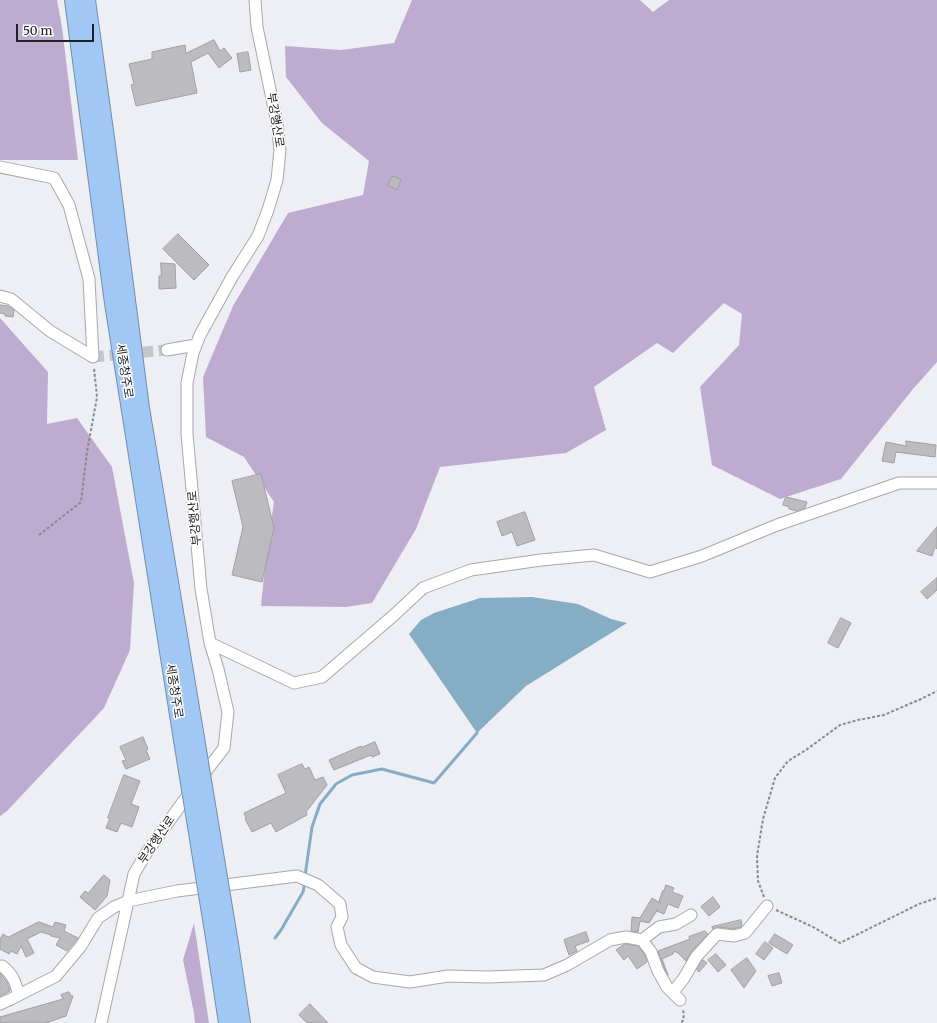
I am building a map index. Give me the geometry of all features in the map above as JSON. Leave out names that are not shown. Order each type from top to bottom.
[{"type":"highway","name":"세종청주로","points":[[73,0],[113,303],[189,736]]},
{"type":"highway","name":"세종청주로","points":[[87,0],[141,408],[189,736]]},
{"type":"highway","points":[[189,736],[222,944],[242,1023]]},
{"type":"highway","points":[[222,944],[227,1023]]},
{"type":"street","name":"부강행산로","points":[[101,1023],[134,874],[147,852],[224,748],[228,712],[210,643],[201,589],[187,434],[187,383],[193,353],[200,334],[232,277],[258,236],[277,180],[280,150],[277,123],[257,27],[256,0]]},
{"type":"street","points":[[0,167],[54,178],[69,205],[89,279],[93,356]]},
{"type":"street","points":[[0,296],[11,299],[50,331],[93,356]]},
{"type":"street","points":[[167,350],[196,345]]},
{"type":"street","points":[[210,643],[294,683],[322,677],[424,588],[471,570],[541,560],[594,555],[650,572],[702,556],[777,525],[899,483],[937,483]]},
{"type":"street","points":[[0,1004],[56,976],[81,946],[98,918],[114,907],[128,901],[177,891],[298,876],[318,885],[340,904],[342,917],[337,927],[340,945],[356,968],[373,977],[410,982],[448,976],[487,977],[544,975],[567,965],[610,940],[626,937],[642,940],[651,952],[658,971],[667,987],[676,996],[696,957],[717,934],[734,936],[745,933],[767,906]]},
{"type":"street","points":[[642,940],[659,927],[676,924],[690,915]]},
{"type":"street","points":[[2,966],[8,970],[13,977],[19,995]]},
{"type":"path","points":[[39,536],[81,502],[87,452],[97,397],[93,356]]},
{"type":"path","points":[[937,691],[884,715],[840,725],[788,761],[775,778],[763,819],[757,856],[758,881],[767,906],[814,927],[840,943],[919,904],[937,898]]},
{"type":"shaded area","points":[[0,0],[57,0],[62,27],[78,160],[0,160]]},
{"type":"shaded area","points":[[412,0],[640,0],[653,12],[669,0],[937,0],[937,362],[913,389],[841,479],[780,499],[712,465],[700,387],[739,345],[742,314],[724,303],[673,353],[657,343],[594,387],[606,430],[566,453],[440,467],[416,529],[372,603],[346,607],[261,606],[266,556],[274,502],[244,457],[206,437],[203,377],[233,306],[288,213],[363,195],[369,161],[322,123],[286,77],[285,46],[341,50],[394,43]]},
{"type":"shaded area","points":[[0,318],[48,372],[47,424],[77,418],[112,467],[134,583],[130,650],[104,708],[7,811],[0,816]]},
{"type":"shaded area","points":[[194,923],[209,1023],[195,1023],[183,960]]},
{"type":"water","points":[[532,597],[578,604],[611,619],[627,623],[526,686],[477,733],[409,634],[421,620],[434,613],[480,598]]},
{"type":"building","points":[[214,40],[220,51],[224,48],[232,58],[219,68],[208,53],[191,62],[197,93],[136,106],[131,85],[134,84],[129,64],[152,59],[152,52],[185,45],[186,53]]},
{"type":"building","points":[[248,52],[251,70],[240,72],[237,54]]},
{"type":"building","points":[[393,176],[401,180],[397,190],[388,185]]},
{"type":"building","points":[[178,234],[209,265],[194,280],[163,249]]},
{"type":"building","points":[[161,263],[175,264],[176,288],[159,289]]},
{"type":"building","points":[[0,305],[8,306],[14,310],[13,317],[5,316],[5,314],[0,313]]},
{"type":"building","points":[[906,441],[936,445],[935,457],[896,452],[894,463],[882,461],[886,442],[906,446]]},
{"type":"building","points":[[261,474],[274,528],[262,582],[232,575],[243,527],[232,481]]},
{"type":"building","points":[[786,497],[807,502],[805,508],[797,511],[789,509],[789,507],[783,505]]},
{"type":"building","points":[[525,512],[535,540],[517,546],[512,532],[502,536],[497,522]]},
{"type":"building","points":[[937,527],[937,549],[935,547],[932,556],[917,551]]},
{"type":"building","points":[[937,578],[937,590],[927,599],[921,592]]},
{"type":"building","points":[[841,618],[851,623],[838,648],[828,643]]},
{"type":"building","points":[[143,737],[150,759],[126,769],[122,761],[126,760],[120,747]]},
{"type":"building","points":[[375,742],[380,754],[372,757],[371,755],[334,770],[329,760],[361,746],[362,747]]},
{"type":"building","points":[[302,764],[305,769],[309,767],[315,780],[323,777],[327,785],[306,812],[307,815],[276,832],[271,823],[252,832],[245,819],[244,813],[286,793],[278,775]]},
{"type":"building","points":[[124,775],[140,781],[131,804],[139,807],[132,827],[121,823],[117,832],[106,828],[110,818],[108,818]]},
{"type":"building","points":[[104,875],[110,880],[107,896],[95,910],[80,897],[85,891],[88,893]]},
{"type":"building","points":[[666,885],[674,888],[672,892],[683,896],[678,908],[668,904],[664,914],[657,911],[658,909],[649,923],[640,921],[638,932],[631,931],[632,917],[640,918],[652,898],[660,903],[659,901]]},
{"type":"building","points":[[713,897],[720,907],[709,916],[701,907]]},
{"type":"building","points":[[741,920],[741,927],[733,929],[718,927],[713,929],[712,927]]},
{"type":"building","points":[[39,922],[53,927],[55,922],[66,925],[64,931],[78,938],[67,951],[56,945],[60,938],[41,932],[27,939],[34,953],[26,957],[21,946],[17,954],[11,951],[9,954],[0,949],[0,939],[3,934],[8,937]]},
{"type":"building","points":[[705,931],[708,934],[691,952],[686,961],[674,951],[673,954],[662,959],[668,975],[658,951],[690,939],[689,937]]},
{"type":"building","points":[[586,932],[589,941],[575,946],[577,951],[569,955],[564,940]]},
{"type":"building","points":[[775,934],[793,945],[787,954],[769,943]]},
{"type":"building","points":[[765,942],[773,948],[764,960],[756,954]]},
{"type":"building","points":[[626,944],[638,946],[645,955],[647,962],[637,969],[628,956],[624,960],[616,950]]},
{"type":"building","points":[[716,954],[726,965],[718,972],[708,960]]},
{"type":"building","points":[[747,958],[756,971],[744,988],[731,970]]},
{"type":"building","points":[[703,960],[707,963],[699,972],[697,970]]},
{"type":"building","points":[[0,973],[7,982],[10,991],[0,996]]},
{"type":"building","points":[[779,973],[782,983],[772,986],[768,976]]},
{"type":"building","points":[[69,992],[71,996],[73,996],[66,1016],[46,1023],[0,1023],[0,1017],[63,999],[61,995]]},
{"type":"building","points":[[310,1004],[328,1023],[307,1023],[299,1015]]},
{"type":"waterway","points":[[305,876],[312,827],[320,804],[336,784],[352,775],[382,769],[434,783],[477,733]]},
{"type":"waterway","points":[[275,938],[303,892],[305,882]]},
{"type":"tunnel","points":[[93,357],[167,350]]}]
